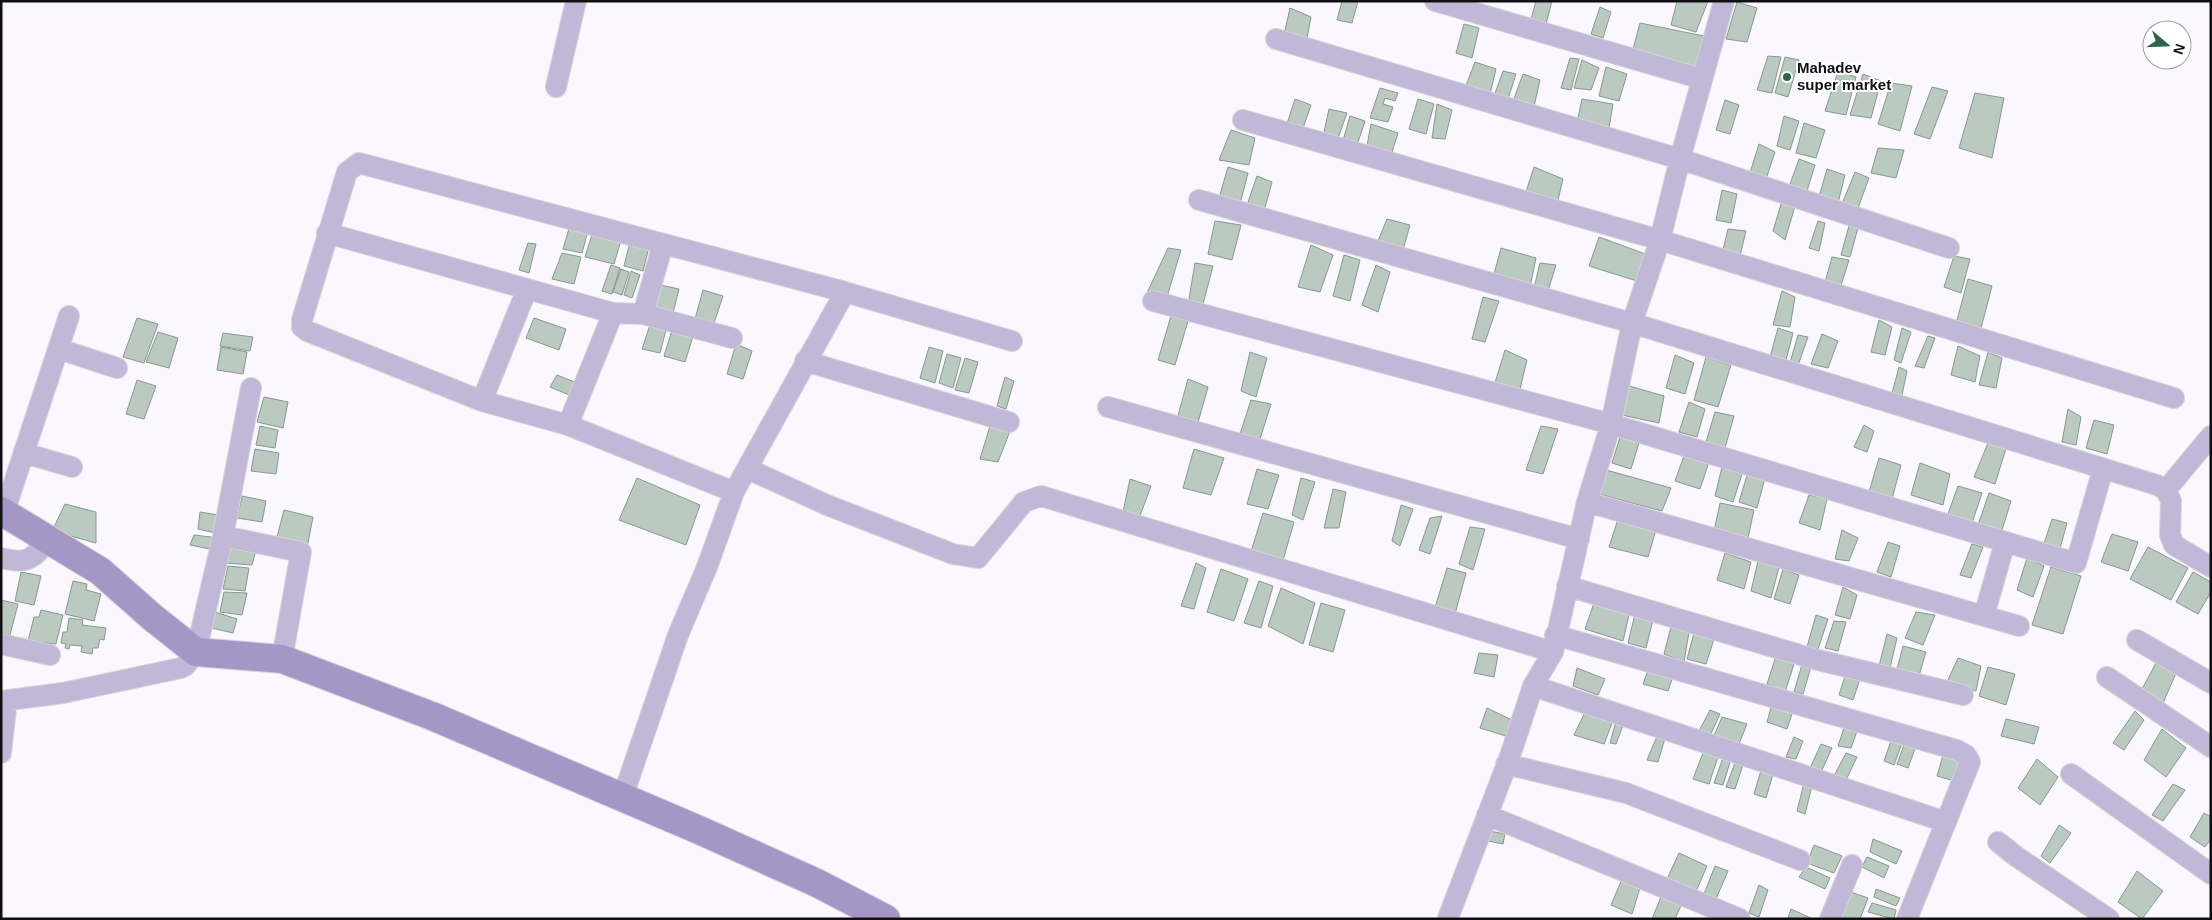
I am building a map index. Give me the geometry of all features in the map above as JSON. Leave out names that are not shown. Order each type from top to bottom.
[{"type":"street","points":[[556,87],[576,1]]},
{"type":"street","points":[[1435,1],[1702,79]]},
{"type":"street","points":[[1448,918],[1533,686],[1554,644],[1586,502],[1611,424],[1632,323],[1660,240],[1680,159],[1724,1]]},
{"type":"street","points":[[1276,39],[1680,159],[1949,248]]},
{"type":"street","points":[[1243,120],[1660,240],[2174,398]]},
{"type":"street","points":[[734,492],[568,425],[482,401],[306,331],[302,326],[302,320],[346,172],[360,163],[844,292],[1012,341]]},
{"type":"street","points":[[1199,200],[1632,323],[2157,485],[2166,490],[2171,501],[2170,535],[2174,545],[2211,567]]},
{"type":"street","points":[[327,233],[613,313],[643,314],[732,338]]},
{"type":"street","points":[[643,314],[663,244]]},
{"type":"street","points":[[482,401],[527,289]]},
{"type":"street","points":[[623,796],[678,635],[707,567],[734,492],[844,292]]},
{"type":"street","points":[[1153,301],[1611,424],[2076,563],[2103,469]]},
{"type":"street","points":[[568,425],[613,313]]},
{"type":"street","points":[[69,316],[3,512],[100,570],[152,617],[196,652],[282,660],[432,716],[623,796],[852,910],[886,919]]},
{"type":"street","points":[[59,349],[117,368]]},
{"type":"street","points":[[805,361],[1009,422]]},
{"type":"street","points":[[1,753],[4,700],[63,693],[180,668],[186,665],[196,652],[223,536],[251,388]]},
{"type":"street","points":[[1108,407],[1579,538]]},
{"type":"street","points":[[2166,490],[2211,436]]},
{"type":"street","points":[[24,452],[72,467]]},
{"type":"street","points":[[748,469],[827,505],[953,554],[978,558],[1024,502],[1041,496],[1554,644],[1958,750],[1966,755],[1970,762],[1907,919]]},
{"type":"street","points":[[1586,502],[2019,626]]},
{"type":"street","points":[[223,536],[301,552],[282,660]]},
{"type":"street","points":[[1,558],[23,562],[32,559],[49,540]]},
{"type":"street","points":[[1984,616],[2005,542]]},
{"type":"street","points":[[1567,586],[1814,659],[1963,695]]},
{"type":"street","points":[[2137,640],[2211,683]]},
{"type":"street","points":[[1,644],[50,655]]},
{"type":"street","points":[[2107,677],[2143,702],[2180,724],[2211,747]]},
{"type":"street","points":[[1533,686],[1946,822]]},
{"type":"street","points":[[1506,764],[1626,793],[1800,860]]},
{"type":"street","points":[[2071,774],[2211,874]]},
{"type":"street","points":[[1487,814],[1740,919]]},
{"type":"street","points":[[1998,842],[2109,919]]},
{"type":"street","points":[[1830,919],[1852,865]]},
{"type":"building","points":[[1342,1],[1358,1],[1352,23],[1337,20]]},
{"type":"building","points":[[1536,1],[1552,1],[1545,28],[1530,23]]},
{"type":"building","points":[[1677,1],[1708,1],[1696,32],[1671,25]]},
{"type":"building","points":[[1737,2],[1757,8],[1747,42],[1726,39]]},
{"type":"building","points":[[1600,7],[1611,12],[1603,38],[1591,34]]},
{"type":"building","points":[[1290,8],[1311,17],[1306,43],[1284,35]]},
{"type":"building","points":[[1640,23],[1704,36],[1695,72],[1632,53]]},
{"type":"building","points":[[1464,24],[1479,28],[1472,58],[1456,53]]},
{"type":"building","points":[[1768,56],[1781,57],[1772,93],[1757,90]]},
{"type":"building","name":"Mahadev super market","points":[[1785,57],[1799,60],[1788,97],[1775,93]]},
{"type":"building","points":[[1570,58],[1579,59],[1571,90],[1561,88]]},
{"type":"building","points":[[1582,60],[1599,68],[1591,90],[1574,88]]},
{"type":"building","points":[[1475,62],[1496,69],[1489,98],[1464,91]]},
{"type":"building","points":[[1606,67],[1627,74],[1619,101],[1599,96]]},
{"type":"building","points":[[1503,71],[1516,74],[1507,102],[1493,99]]},
{"type":"building","points":[[1838,71],[1856,77],[1846,115],[1825,111]]},
{"type":"building","points":[[1523,74],[1540,80],[1533,111],[1512,104]]},
{"type":"building","points":[[1863,74],[1881,81],[1871,118],[1850,115]]},
{"type":"building","points":[[1891,83],[1912,86],[1900,131],[1878,124]]},
{"type":"building","points":[[1932,87],[1948,91],[1930,139],[1914,134]]},
{"type":"building","points":[[1380,88],[1398,93],[1395,101],[1385,98],[1383,104],[1393,107],[1388,122],[1370,118]]},
{"type":"building","points":[[1975,93],[2004,98],[1992,158],[1959,148]]},
{"type":"building","points":[[1295,99],[1311,105],[1301,134],[1285,130]]},
{"type":"building","points":[[1418,99],[1434,104],[1426,134],[1409,129]]},
{"type":"building","points":[[1582,99],[1613,104],[1609,128],[1577,122]]},
{"type":"building","points":[[1725,100],[1739,105],[1730,134],[1716,130]]},
{"type":"building","points":[[1437,104],[1452,110],[1445,139],[1432,138]]},
{"type":"building","points":[[1329,109],[1347,113],[1337,141],[1323,137]]},
{"type":"building","points":[[1350,116],[1365,121],[1356,148],[1342,144]]},
{"type":"building","points":[[1784,116],[1799,121],[1790,150],[1777,146]]},
{"type":"building","points":[[1804,123],[1825,130],[1816,158],[1796,153]]},
{"type":"building","points":[[1371,124],[1398,133],[1390,158],[1366,151]]},
{"type":"building","points":[[1231,130],[1255,138],[1249,165],[1219,160]]},
{"type":"building","points":[[1759,144],[1775,152],[1765,182],[1748,179]]},
{"type":"building","points":[[1878,148],[1904,150],[1896,178],[1871,173]]},
{"type":"building","points":[[1799,159],[1815,165],[1807,191],[1789,187]]},
{"type":"building","points":[[1228,167],[1248,173],[1240,204],[1219,198]]},
{"type":"building","points":[[1534,167],[1563,179],[1557,204],[1525,195]]},
{"type":"building","points":[[1827,169],[1845,175],[1838,203],[1819,197]]},
{"type":"building","points":[[1855,172],[1869,178],[1858,208],[1842,204]]},
{"type":"building","points":[[1257,176],[1272,182],[1264,211],[1246,208]]},
{"type":"building","points":[[1722,190],[1737,194],[1731,223],[1716,220]]},
{"type":"building","points":[[1782,201],[1795,206],[1785,240],[1773,231]]},
{"type":"building","points":[[1387,219],[1410,225],[1403,250],[1378,241]]},
{"type":"building","points":[[1215,221],[1241,225],[1232,260],[1208,254]]},
{"type":"building","points":[[1818,221],[1825,223],[1819,251],[1809,248]]},
{"type":"building","points":[[571,222],[589,227],[582,253],[563,249]]},
{"type":"building","points":[[1850,222],[1859,224],[1850,257],[1841,255]]},
{"type":"building","points":[[595,225],[622,237],[614,264],[585,257]]},
{"type":"building","points":[[1728,229],[1746,231],[1739,260],[1722,254]]},
{"type":"building","points":[[1599,237],[1648,255],[1637,281],[1589,266]]},
{"type":"building","points":[[631,238],[650,243],[643,271],[624,266]]},
{"type":"building","points":[[528,243],[536,244],[529,273],[519,270]]},
{"type":"building","points":[[1311,245],[1333,255],[1320,292],[1298,287]]},
{"type":"building","points":[[1168,248],[1181,250],[1167,297],[1147,293]]},
{"type":"building","points":[[1501,248],[1536,258],[1530,287],[1493,278]]},
{"type":"building","points":[[562,253],[581,257],[574,284],[552,279]]},
{"type":"building","points":[[1344,255],[1360,260],[1350,301],[1333,296]]},
{"type":"building","points":[[1954,256],[1970,259],[1961,293],[1944,287]]},
{"type":"building","points":[[1832,257],[1849,260],[1840,289],[1824,286]]},
{"type":"building","points":[[1195,263],[1213,266],[1202,308],[1188,305]]},
{"type":"building","points":[[1540,263],[1556,265],[1548,291],[1534,288]]},
{"type":"building","points":[[611,265],[620,268],[612,294],[602,291]]},
{"type":"building","points":[[1376,265],[1390,272],[1378,312],[1362,305]]},
{"type":"building","points":[[621,269],[629,272],[622,295],[613,292]]},
{"type":"building","points":[[631,271],[640,275],[632,298],[624,295]]},
{"type":"building","points":[[1968,279],[1992,286],[1980,332],[1956,324]]},
{"type":"building","points":[[660,285],[679,289],[672,317],[652,312]]},
{"type":"building","points":[[703,290],[723,296],[714,323],[695,319]]},
{"type":"building","points":[[1782,291],[1795,297],[1790,327],[1773,325]]},
{"type":"building","points":[[1483,297],[1499,301],[1485,342],[1472,339]]},
{"type":"building","points":[[1171,316],[1188,321],[1175,365],[1158,360]]},
{"type":"building","points":[[137,318],[158,324],[144,363],[123,357]]},
{"type":"building","points":[[534,318],[566,329],[559,350],[526,338]]},
{"type":"building","points":[[1879,320],[1892,327],[1885,355],[1871,352]]},
{"type":"building","points":[[651,322],[667,326],[660,353],[642,349]]},
{"type":"building","points":[[673,327],[694,333],[685,362],[664,356]]},
{"type":"building","points":[[1778,328],[1793,333],[1785,364],[1769,361]]},
{"type":"building","points":[[1902,328],[1911,332],[1901,363],[1894,360]]},
{"type":"building","points":[[158,332],[178,338],[169,368],[146,362]]},
{"type":"building","points":[[223,333],[253,337],[250,351],[220,346]]},
{"type":"building","points":[[1822,334],[1838,341],[1828,368],[1811,364]]},
{"type":"building","points":[[1798,335],[1808,337],[1797,368],[1789,366]]},
{"type":"building","points":[[1928,336],[1935,338],[1924,368],[1915,366]]},
{"type":"building","points":[[736,344],[752,351],[743,379],[727,374]]},
{"type":"building","points":[[1958,346],[1980,356],[1975,382],[1951,375]]},
{"type":"building","points":[[221,347],[247,352],[243,374],[217,370]]},
{"type":"building","points":[[929,347],[943,351],[935,383],[920,378]]},
{"type":"building","points":[[1505,350],[1527,360],[1519,393],[1494,386]]},
{"type":"building","points":[[1250,352],[1267,358],[1256,397],[1241,391]]},
{"type":"building","points":[[1988,352],[2002,358],[1996,388],[1979,385]]},
{"type":"building","points":[[947,354],[961,358],[953,388],[939,383]]},
{"type":"building","points":[[1675,355],[1694,363],[1685,394],[1666,388]]},
{"type":"building","points":[[1706,357],[1731,365],[1718,407],[1694,400]]},
{"type":"building","points":[[965,358],[978,362],[969,393],[955,390]]},
{"type":"building","points":[[1899,367],[1907,371],[1901,400],[1891,397]]},
{"type":"building","points":[[557,375],[580,384],[574,397],[550,387]]},
{"type":"building","points":[[1005,377],[1014,381],[1006,409],[997,406]]},
{"type":"building","points":[[1188,379],[1208,387],[1197,426],[1177,419]]},
{"type":"building","points":[[137,380],[156,386],[144,419],[126,414]]},
{"type":"building","points":[[1626,385],[1664,396],[1659,423],[1617,414]]},
{"type":"building","points":[[264,397],[288,402],[283,428],[257,422]]},
{"type":"building","points":[[1251,400],[1271,404],[1259,442],[1239,437]]},
{"type":"building","points":[[1689,402],[1705,409],[1697,437],[1679,432]]},
{"type":"building","points":[[2068,409],[2081,417],[2076,445],[2062,442]]},
{"type":"building","points":[[1715,412],[1734,416],[1725,448],[1706,442]]},
{"type":"building","points":[[2094,420],[2114,425],[2107,454],[2086,448]]},
{"type":"building","points":[[1864,425],[1874,431],[1867,452],[1854,447]]},
{"type":"building","points":[[260,426],[278,430],[275,448],[256,445]]},
{"type":"building","points":[[990,426],[1010,431],[998,462],[980,459]]},
{"type":"building","points":[[1541,426],[1558,429],[1543,474],[1526,470]]},
{"type":"building","points":[[1620,437],[1639,443],[1631,469],[1612,463]]},
{"type":"building","points":[[1990,438],[2008,442],[1995,484],[1974,477]]},
{"type":"building","points":[[255,449],[279,453],[276,474],[251,471]]},
{"type":"building","points":[[1194,449],[1224,458],[1211,495],[1183,488]]},
{"type":"building","points":[[1685,453],[1709,462],[1700,489],[1675,481]]},
{"type":"building","points":[[1879,458],[1901,465],[1892,499],[1869,492]]},
{"type":"building","points":[[1920,463],[1950,474],[1943,505],[1911,495]]},
{"type":"building","points":[[1722,467],[1742,474],[1733,502],[1715,496]]},
{"type":"building","points":[[1257,469],[1279,475],[1268,509],[1247,504]]},
{"type":"building","points":[[1606,470],[1671,488],[1662,511],[1598,494]]},
{"type":"building","points":[[1748,472],[1765,478],[1757,508],[1739,502]]},
{"type":"building","points":[[637,478],[700,505],[686,545],[619,520]]},
{"type":"building","points":[[1301,478],[1315,482],[1303,520],[1292,515]]},
{"type":"building","points":[[1130,479],[1151,486],[1140,516],[1123,512]]},
{"type":"building","points":[[1958,486],[1982,493],[1972,523],[1948,514]]},
{"type":"building","points":[[1333,489],[1346,492],[1339,528],[1324,528]]},
{"type":"building","points":[[1989,493],[2011,501],[2002,530],[1978,525]]},
{"type":"building","points":[[1809,495],[1827,499],[1820,530],[1799,523]]},
{"type":"building","points":[[242,496],[266,501],[262,522],[237,518]]},
{"type":"building","points":[[1720,503],[1754,510],[1748,538],[1714,531]]},
{"type":"building","points":[[65,504],[96,512],[96,543],[52,531]]},
{"type":"building","points":[[1401,505],[1413,509],[1400,546],[1392,541]]},
{"type":"building","points":[[284,510],[313,517],[307,548],[276,541]]},
{"type":"building","points":[[200,512],[224,516],[220,534],[198,529]]},
{"type":"building","points":[[1263,513],[1294,522],[1282,564],[1250,555]]},
{"type":"building","points":[[1442,516],[1430,554],[1419,550],[1430,518]]},
{"type":"building","points":[[1619,516],[1656,530],[1648,557],[1609,547]]},
{"type":"building","points":[[2052,519],[2067,523],[2059,552],[2043,547]]},
{"type":"building","points":[[1470,527],[1485,529],[1473,570],[1459,564]]},
{"type":"building","points":[[1842,530],[1858,538],[1849,561],[1835,559]]},
{"type":"building","points":[[2112,534],[2138,542],[2128,571],[2101,562]]},
{"type":"building","points":[[194,535],[219,538],[215,550],[190,545]]},
{"type":"building","points":[[232,542],[257,546],[252,565],[226,563]]},
{"type":"building","points":[[1888,542],[1900,546],[1891,577],[1877,572]]},
{"type":"building","points":[[1972,544],[1983,547],[1971,578],[1960,575]]},
{"type":"building","points":[[2148,547],[2188,568],[2171,600],[2130,579]]},
{"type":"building","points":[[1725,553],[1751,562],[1744,589],[1717,580]]},
{"type":"building","points":[[2027,558],[2044,566],[2033,597],[2017,590]]},
{"type":"building","points":[[1758,561],[1779,567],[1771,598],[1751,591]]},
{"type":"building","points":[[1196,563],[1206,568],[1194,609],[1181,606]]},
{"type":"building","points":[[228,566],[249,568],[245,591],[223,589]]},
{"type":"building","points":[[2051,567],[2081,576],[2063,634],[2032,625]]},
{"type":"building","points":[[1447,568],[1466,573],[1454,618],[1434,611]]},
{"type":"building","points":[[1221,569],[1248,579],[1234,621],[1207,612]]},
{"type":"building","points":[[1783,569],[1799,575],[1790,604],[1774,599]]},
{"type":"building","points":[[21,572],[41,576],[34,605],[15,601]]},
{"type":"building","points":[[2193,572],[2211,582],[2211,592],[2198,614],[2176,602]]},
{"type":"building","points":[[73,581],[87,584],[86,590],[101,594],[94,621],[65,614]]},
{"type":"building","points":[[1259,581],[1273,586],[1261,628],[1244,623]]},
{"type":"building","points":[[1843,587],[1857,595],[1850,619],[1835,615]]},
{"type":"building","points":[[1281,588],[1315,603],[1303,644],[1268,626]]},
{"type":"building","points":[[224,592],[247,593],[242,615],[220,612]]},
{"type":"building","points":[[1,600],[18,604],[10,635],[1,633]]},
{"type":"building","points":[[1321,603],[1345,610],[1333,652],[1309,645]]},
{"type":"building","points":[[1594,603],[1629,615],[1623,641],[1585,629]]},
{"type":"building","points":[[41,610],[63,615],[56,644],[28,641],[34,617],[39,617]]},
{"type":"building","points":[[215,612],[237,619],[233,633],[212,628]]},
{"type":"building","points":[[1916,612],[1935,615],[1923,645],[1905,638]]},
{"type":"building","points":[[1635,614],[1653,620],[1646,648],[1628,643]]},
{"type":"building","points":[[1816,615],[1828,619],[1818,649],[1807,647]]},
{"type":"building","points":[[69,618],[83,620],[82,625],[106,628],[104,640],[100,639],[98,648],[93,648],[92,654],[81,652],[82,646],[70,645],[69,649],[65,648],[66,644],[61,643],[63,632],[67,632]]},
{"type":"building","points":[[1834,621],[1846,622],[1838,651],[1825,648]]},
{"type":"building","points":[[1671,627],[1689,632],[1684,662],[1664,654]]},
{"type":"building","points":[[1694,633],[1715,636],[1706,664],[1687,659]]},
{"type":"building","points":[[1887,634],[1897,638],[1890,668],[1879,666]]},
{"type":"building","points":[[1903,646],[1926,652],[1918,679],[1896,673]]},
{"type":"building","points":[[1479,653],[1498,655],[1494,677],[1474,673]]},
{"type":"building","points":[[1777,653],[1796,658],[1785,692],[1767,684]]},
{"type":"building","points":[[1958,658],[1981,666],[1976,691],[1947,682]]},
{"type":"building","points":[[1803,661],[1812,663],[1803,694],[1794,692]]},
{"type":"building","points":[[2157,661],[2177,671],[2163,703],[2142,689]]},
{"type":"building","points":[[1650,665],[1674,673],[1668,691],[1643,684]]},
{"type":"building","points":[[1988,667],[2015,674],[2006,705],[1979,696]]},
{"type":"building","points":[[1577,668],[1605,679],[1598,695],[1573,686]]},
{"type":"building","points":[[1847,670],[1862,673],[1853,700],[1839,695]]},
{"type":"building","points":[[1772,704],[1793,711],[1787,729],[1767,722]]},
{"type":"building","points":[[1487,708],[1514,721],[1509,737],[1480,728]]},
{"type":"building","points":[[1587,708],[1614,718],[1604,744],[1574,735]]},
{"type":"building","points":[[1710,710],[1720,714],[1710,736],[1698,733]]},
{"type":"building","points":[[2135,711],[2144,720],[2124,750],[2113,743]]},
{"type":"building","points":[[1722,717],[1747,724],[1739,744],[1713,738]]},
{"type":"building","points":[[2006,719],[2039,727],[2034,744],[2001,736]]},
{"type":"building","points":[[1616,721],[1624,723],[1616,744],[1610,743]]},
{"type":"building","points":[[1845,725],[1857,731],[1851,748],[1838,746]]},
{"type":"building","points":[[2162,729],[2186,748],[2166,777],[2144,760]]},
{"type":"building","points":[[1658,734],[1666,735],[1658,762],[1647,760]]},
{"type":"building","points":[[1794,737],[1803,741],[1796,759],[1786,757]]},
{"type":"building","points":[[1891,741],[1902,743],[1894,765],[1884,761]]},
{"type":"building","points":[[1905,742],[1916,746],[1908,768],[1897,764]]},
{"type":"building","points":[[1821,744],[1832,748],[1822,770],[1810,768]]},
{"type":"building","points":[[1704,750],[1719,754],[1709,784],[1693,779]]},
{"type":"building","points":[[1944,752],[1967,761],[1958,782],[1937,776]]},
{"type":"building","points":[[1846,753],[1857,757],[1847,778],[1834,776]]},
{"type":"building","points":[[1724,755],[1731,759],[1723,785],[1714,783]]},
{"type":"building","points":[[2037,759],[2058,777],[2040,805],[2018,788]]},
{"type":"building","points":[[1736,760],[1744,762],[1735,789],[1726,787]]},
{"type":"building","points":[[1762,767],[1774,771],[1766,798],[1754,794]]},
{"type":"building","points":[[1805,779],[1813,782],[1805,814],[1797,811]]},
{"type":"building","points":[[2173,784],[2185,790],[2163,821],[2152,815]]},
{"type":"building","points":[[2204,813],[2211,817],[2211,839],[2205,847],[2190,837]]},
{"type":"building","points":[[2059,825],[2071,833],[2050,863],[2041,856]]},
{"type":"building","points":[[1490,831],[1505,834],[1503,844],[1488,841]]},
{"type":"building","points":[[1873,839],[1902,851],[1896,864],[1870,852]]},
{"type":"building","points":[[1814,845],[1842,856],[1834,873],[1807,863]]},
{"type":"building","points":[[1679,853],[1707,866],[1695,894],[1667,879]]},
{"type":"building","points":[[1867,857],[1889,866],[1884,878],[1862,867]]},
{"type":"building","points":[[1715,866],[1728,871],[1716,899],[1704,894]]},
{"type":"building","points":[[1806,867],[1830,878],[1825,889],[1799,877]]},
{"type":"building","points":[[2137,871],[2163,891],[2142,919],[2118,902]]},
{"type":"building","points":[[1622,879],[1640,888],[1632,914],[1611,905]]},
{"type":"building","points":[[1759,885],[1768,890],[1759,917],[1749,913]]},
{"type":"building","points":[[1876,889],[1900,898],[1896,906],[1874,897]]},
{"type":"building","points":[[1845,890],[1868,898],[1860,919],[1833,919]]},
{"type":"building","points":[[1663,892],[1683,901],[1675,919],[1652,919]]},
{"type":"building","points":[[1872,903],[1896,910],[1894,919],[1868,912]]},
{"type":"building","points":[[1791,909],[1813,919],[1788,918]]},
{"type":"place","name":"Mahadev super market","points":[[1787,77]]}]
